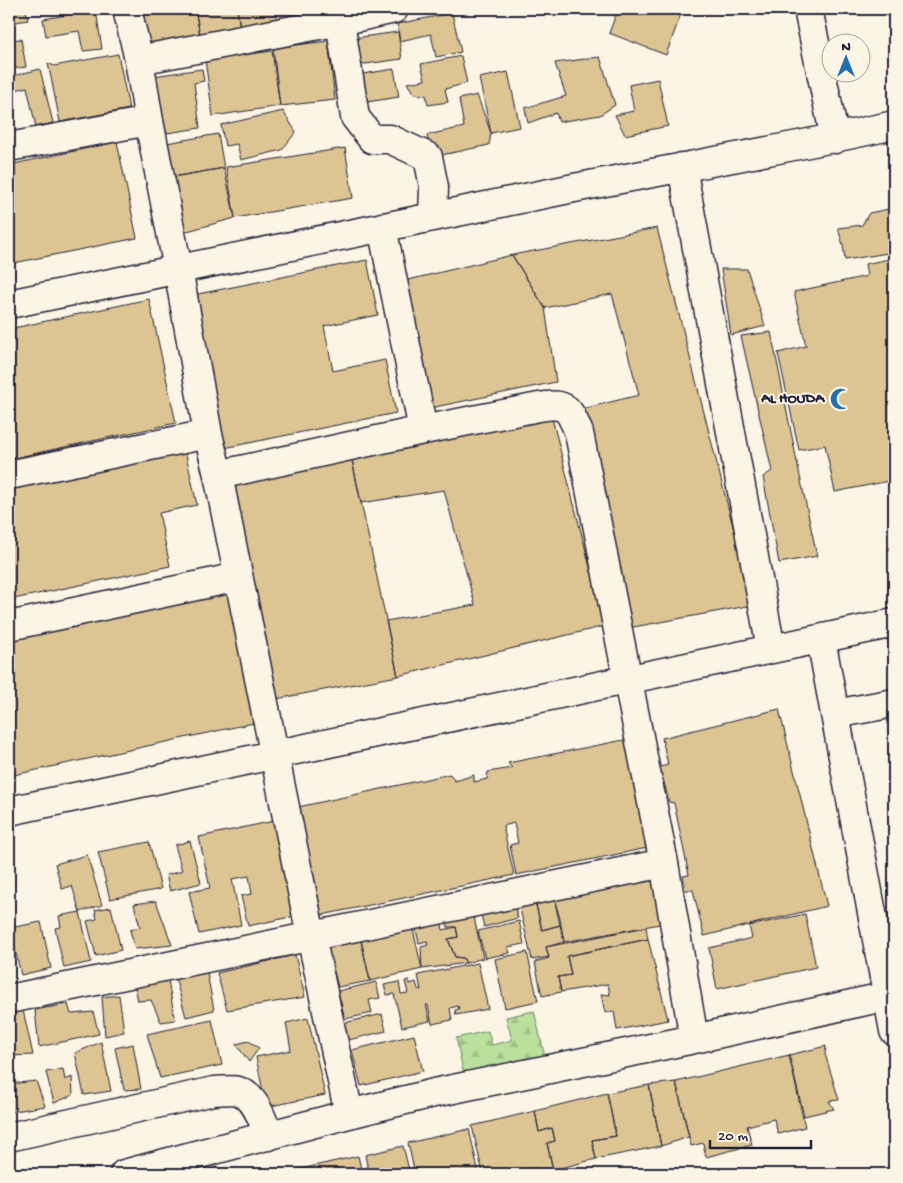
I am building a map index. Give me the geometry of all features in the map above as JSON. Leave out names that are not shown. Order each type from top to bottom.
[{"type":"street","points":[[127,9],[139,60],[148,120],[178,269],[208,434],[218,474],[311,936],[349,1114]]},
{"type":"street","points":[[139,60],[394,9]]},
{"type":"street","points":[[808,9],[835,138]]},
{"type":"street","points":[[340,20],[355,117],[372,139],[390,138],[428,157],[434,187],[433,216]]},
{"type":"street","points":[[9,147],[148,120]]},
{"type":"street","points":[[9,304],[433,216],[894,125]]},
{"type":"street","points":[[682,167],[771,649]]},
{"type":"street","points":[[382,227],[423,430]]},
{"type":"street","points":[[218,474],[553,404],[564,406],[572,415],[579,433],[664,863],[694,1039]]},
{"type":"street","points":[[9,475],[208,434]]},
{"type":"street","points":[[9,626],[238,577]]},
{"type":"street","points":[[9,810],[894,623]]},
{"type":"street","points":[[821,639],[894,1031]]},
{"type":"street","points":[[835,714],[894,703]]},
{"type":"street","points":[[9,999],[664,863]]},
{"type":"street","points":[[124,1174],[434,1093],[694,1039],[888,996]]},
{"type":"street","points":[[9,1137],[214,1091],[230,1090],[240,1091],[250,1098],[257,1108],[269,1136]]},
{"type":"green space","points":[[534,1011],[546,1061],[465,1080],[456,1038],[488,1031],[492,1045],[512,1040],[506,1017]]},
{"type":"building","points":[[9,9],[26,9],[28,20],[9,23]]},
{"type":"building","points":[[137,9],[195,9],[200,35],[143,44]]},
{"type":"building","points":[[195,9],[237,9],[240,28],[200,35]]},
{"type":"building","points":[[237,9],[322,9],[323,14],[240,28]]},
{"type":"building","points":[[618,9],[676,9],[682,11],[666,55],[609,33]]},
{"type":"building","points":[[96,10],[102,49],[83,51],[79,31],[46,36],[43,19]]},
{"type":"building","points":[[452,13],[461,52],[436,57],[431,34],[400,41],[397,24]]},
{"type":"building","points":[[398,32],[402,59],[358,65],[354,38]]},
{"type":"building","points":[[21,39],[26,67],[9,69],[9,40]]},
{"type":"building","points":[[328,41],[335,100],[280,106],[273,48]]},
{"type":"building","points":[[272,51],[280,106],[213,116],[205,60]]},
{"type":"building","points":[[118,54],[129,109],[60,122],[48,63],[54,66]]},
{"type":"building","points":[[461,56],[467,83],[445,89],[448,102],[428,105],[426,95],[414,94],[407,83],[425,80],[421,64]]},
{"type":"building","points":[[600,57],[615,105],[600,115],[559,122],[556,113],[528,123],[525,108],[566,96],[555,63]]},
{"type":"building","points":[[40,69],[53,123],[36,127],[27,87],[9,92],[9,77]]},
{"type":"building","points":[[202,69],[204,81],[194,83],[200,128],[154,135],[146,77]]},
{"type":"building","points":[[394,69],[399,97],[367,102],[363,74]]},
{"type":"building","points":[[508,72],[520,127],[491,133],[479,78]]},
{"type":"building","points":[[658,79],[668,126],[625,135],[615,115],[634,111],[629,85]]},
{"type":"building","points":[[477,95],[491,133],[489,145],[432,157],[427,135],[464,127],[459,99]]},
{"type":"building","points":[[283,111],[296,132],[282,150],[241,160],[237,144],[225,146],[221,125]]},
{"type":"building","points":[[218,134],[224,168],[167,178],[161,144]]},
{"type":"building","points":[[117,142],[137,238],[9,264],[9,165]]},
{"type":"building","points":[[345,148],[353,198],[235,218],[226,167]]},
{"type":"building","points":[[224,168],[235,218],[180,233],[167,178]]},
{"type":"building","points":[[894,208],[894,252],[845,260],[838,228],[862,225],[869,213]]},
{"type":"building","points":[[657,228],[753,605],[628,628],[582,409],[639,395],[612,294],[545,308],[512,255]]},
{"type":"building","points":[[512,255],[545,308],[556,382],[430,408],[404,281]]},
{"type":"building","name":"AL HOUDA","points":[[894,258],[894,480],[835,492],[825,445],[799,450],[778,353],[806,346],[794,292],[867,276],[865,264]]},
{"type":"building","points":[[367,260],[378,315],[324,326],[333,371],[385,360],[396,413],[224,448],[193,295]]},
{"type":"building","points":[[721,269],[747,269],[765,326],[731,335]]},
{"type":"building","points":[[149,299],[176,423],[9,459],[9,329]]},
{"type":"building","points":[[771,332],[817,556],[779,563],[763,477],[772,471],[741,336]]},
{"type":"building","points":[[552,418],[605,626],[398,676],[386,621],[475,605],[444,490],[361,503],[352,460]]},
{"type":"building","points":[[185,450],[197,505],[159,513],[170,566],[9,600],[9,488]]},
{"type":"building","points":[[352,460],[398,676],[276,699],[232,481]]},
{"type":"building","points":[[228,583],[258,722],[9,776],[9,630]]},
{"type":"building","points":[[779,709],[827,906],[704,936],[693,890],[686,890],[683,876],[689,875],[674,803],[669,802],[660,767],[668,765],[662,738]]},
{"type":"building","points":[[629,739],[652,847],[516,875],[510,845],[518,843],[514,823],[503,826],[514,875],[322,915],[311,866],[302,867],[289,809],[450,774],[455,781],[474,775],[474,782],[487,779],[488,772],[512,768],[508,763]]},
{"type":"building","points":[[274,821],[295,916],[248,926],[241,896],[252,894],[249,876],[232,879],[241,925],[199,934],[189,892],[210,888],[199,837]]},
{"type":"building","points":[[190,841],[201,883],[170,891],[166,875],[182,871],[175,845]]},
{"type":"building","points":[[149,842],[161,889],[110,899],[98,852]]},
{"type":"building","points":[[87,855],[102,905],[80,912],[72,886],[62,889],[55,864]]},
{"type":"building","points":[[655,877],[665,923],[564,942],[554,898]]},
{"type":"building","points":[[554,898],[560,925],[542,930],[535,901]]},
{"type":"building","points":[[156,901],[172,945],[135,949],[130,930],[140,927],[134,904]]},
{"type":"building","points":[[535,901],[542,930],[560,925],[564,942],[546,947],[549,957],[532,960],[519,905]]},
{"type":"building","points":[[514,905],[518,918],[484,927],[481,914]]},
{"type":"building","points":[[111,907],[121,950],[96,956],[87,921],[97,919],[95,910]]},
{"type":"building","points":[[80,912],[91,962],[64,968],[55,928],[61,927],[59,916]]},
{"type":"building","points":[[473,913],[483,958],[466,963],[463,958],[455,957],[448,939],[458,937],[456,927],[448,927],[446,919]]},
{"type":"building","points":[[805,914],[816,967],[717,989],[709,948],[752,938],[749,926]]},
{"type":"building","points":[[441,919],[443,930],[456,927],[458,937],[448,939],[455,957],[463,958],[466,963],[422,969],[421,947],[428,945],[427,941],[419,943],[415,925]]},
{"type":"building","points":[[519,921],[524,944],[508,947],[510,953],[485,958],[478,931]]},
{"type":"building","points":[[41,922],[51,968],[21,975],[10,928]]},
{"type":"building","points":[[412,925],[422,969],[370,981],[360,936]]},
{"type":"building","points":[[646,927],[648,939],[567,956],[571,975],[558,977],[561,992],[542,996],[535,962],[549,958],[546,947]]},
{"type":"building","points":[[360,936],[370,981],[338,987],[327,945]]},
{"type":"building","points":[[648,939],[668,1020],[617,1030],[614,1011],[605,1013],[601,994],[610,995],[608,984],[561,992],[558,977],[571,975],[567,956]]},
{"type":"building","points":[[527,952],[538,1001],[505,1008],[495,959]]},
{"type":"building","points":[[295,955],[305,997],[227,1010],[217,973]]},
{"type":"building","points":[[478,963],[488,1009],[456,1015],[455,1010],[459,1009],[458,1006],[450,1008],[452,1020],[432,1024],[428,1005],[426,1005],[430,1021],[402,1027],[394,994],[387,995],[384,985],[399,982],[401,994],[408,993],[405,981],[409,980],[410,984],[416,982],[418,989],[421,990],[418,975]]},
{"type":"building","points":[[207,973],[214,1010],[186,1017],[175,977]]},
{"type":"building","points":[[168,980],[175,1020],[161,1022],[151,1000],[138,1001],[135,986]]},
{"type":"building","points":[[376,982],[380,998],[369,1000],[372,1013],[345,1019],[338,991]]},
{"type":"building","points":[[119,995],[124,1032],[105,1036],[102,997]]},
{"type":"building","points":[[68,1004],[71,1014],[93,1012],[99,1034],[39,1047],[35,1010]]},
{"type":"building","points":[[23,1010],[33,1055],[10,1056],[9,1013]]},
{"type":"building","points":[[382,1014],[386,1031],[344,1041],[340,1024]]},
{"type":"building","points":[[308,1018],[325,1095],[266,1107],[256,1057],[291,1050],[286,1023]]},
{"type":"building","points":[[212,1020],[222,1065],[160,1078],[147,1034]]},
{"type":"building","points":[[414,1035],[423,1071],[361,1086],[352,1050]]},
{"type":"building","points":[[249,1041],[259,1048],[249,1062],[236,1044]]},
{"type":"building","points":[[101,1042],[111,1091],[84,1095],[75,1053]]},
{"type":"building","points":[[133,1044],[141,1089],[124,1090],[115,1048]]},
{"type":"building","points":[[826,1046],[825,1054],[839,1100],[829,1101],[834,1109],[804,1116],[789,1055]]},
{"type":"building","points":[[789,1055],[805,1127],[778,1134],[774,1119],[747,1126],[752,1145],[706,1157],[703,1143],[691,1146],[676,1082]]},
{"type":"building","points":[[63,1069],[65,1080],[72,1077],[73,1095],[54,1103],[46,1072]]},
{"type":"building","points":[[36,1081],[45,1106],[9,1112],[9,1084]]},
{"type":"building","points":[[676,1082],[689,1137],[661,1146],[649,1085]]},
{"type":"building","points":[[649,1085],[661,1146],[596,1159],[592,1140],[616,1136],[607,1093]]},
{"type":"building","points":[[607,1093],[616,1136],[592,1140],[596,1159],[553,1170],[547,1143],[555,1141],[552,1128],[539,1132],[535,1111]]},
{"type":"building","points":[[535,1111],[539,1132],[552,1128],[555,1141],[547,1143],[553,1170],[538,1173],[536,1168],[508,1174],[483,1174],[472,1126]]},
{"type":"building","points":[[469,1129],[479,1174],[415,1174],[408,1143]]},
{"type":"building","points":[[403,1146],[410,1174],[369,1174],[365,1155]]},
{"type":"building","points":[[358,1156],[362,1174],[297,1174],[296,1170]]},
{"type":"building","points":[[216,1164],[219,1174],[197,1174],[196,1168]]},
{"type":"place","name":"AL HOUDA","points":[[841,399]]}]
